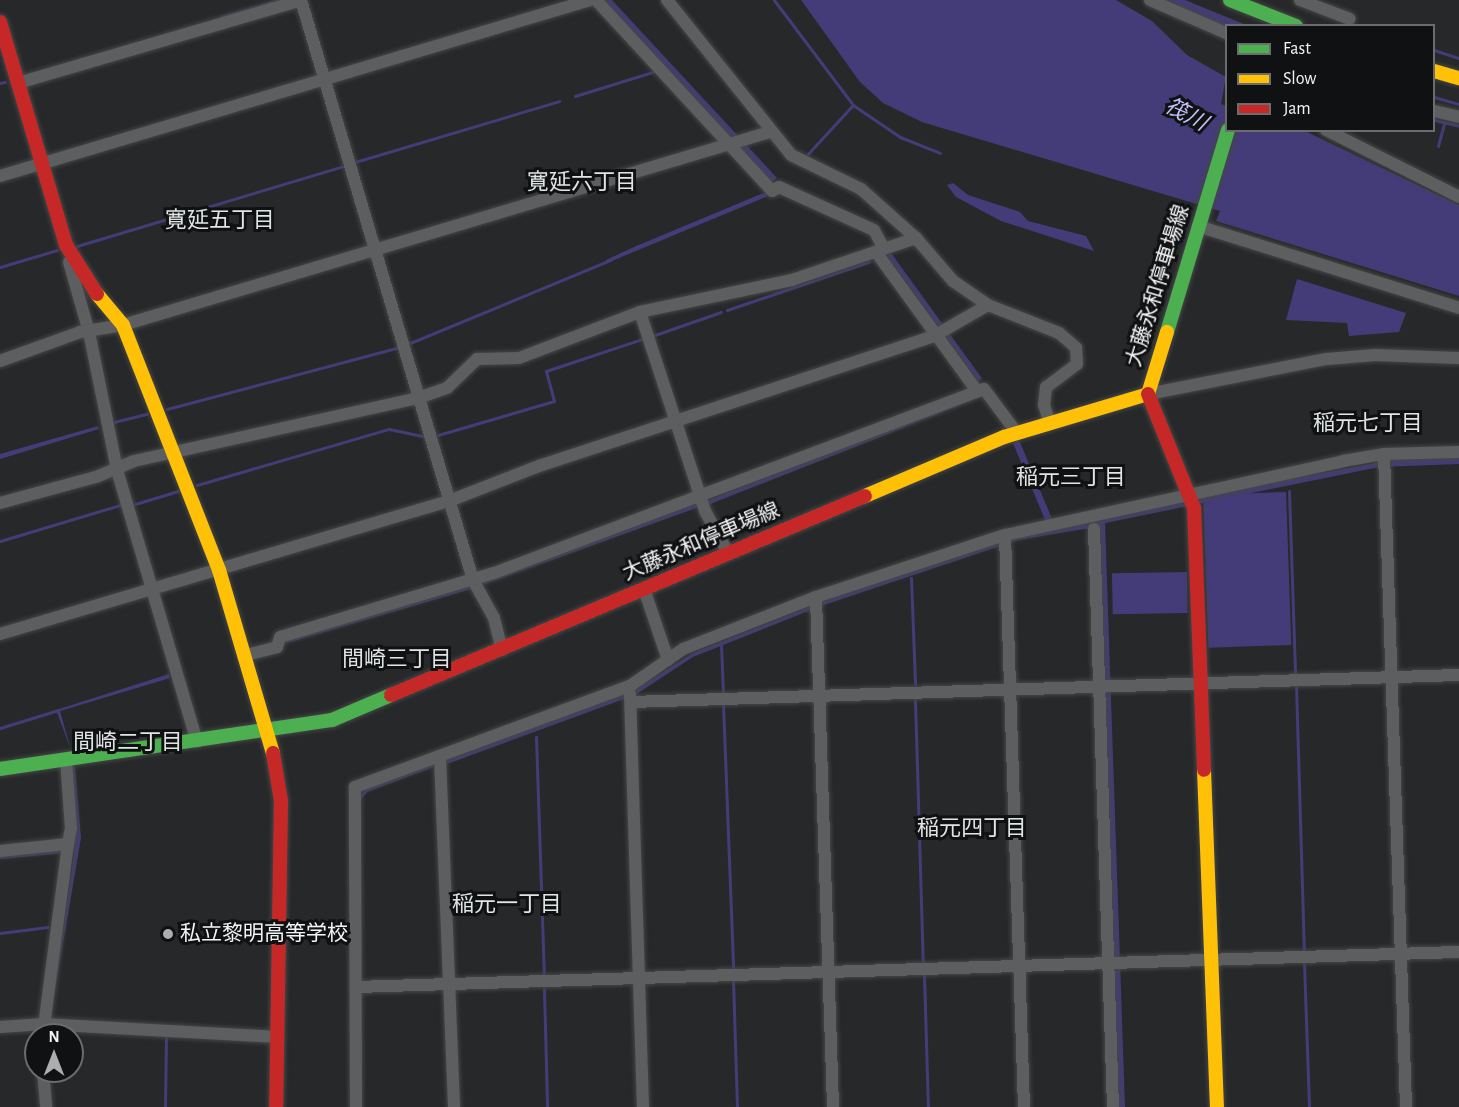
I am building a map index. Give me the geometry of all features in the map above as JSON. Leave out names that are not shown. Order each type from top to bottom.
[{"type":"street","points":[[18,83],[301,0],[474,584],[494,618],[502,650]]},
{"type":"street","points":[[0,176],[590,0]]},
{"type":"street","points":[[596,0],[734,143],[772,191],[779,187],[874,230],[880,251],[941,332],[977,391]]},
{"type":"street","points":[[667,0],[770,132],[791,155],[861,189],[916,238],[953,281],[988,305],[1059,333],[1076,348],[1077,364],[1046,387],[1044,405],[1050,423]]},
{"type":"street","points":[[1150,0],[1225,32]]},
{"type":"street","points":[[1230,0],[1262,20],[1285,24]]},
{"type":"street","points":[[1262,20],[1269,0]]},
{"type":"street","points":[[1300,0],[1350,19]]},
{"type":"street","points":[[0,22],[66,245],[89,332],[117,470],[197,741]]},
{"type":"street","points":[[1435,71],[1459,78]]},
{"type":"street","points":[[1435,111],[1459,117]]},
{"type":"street","points":[[0,361],[89,332],[123,325],[770,132]]},
{"type":"street","name":"大藤永和停車場線","points":[[0,768],[270,731],[332,720],[1017,433],[1148,394],[1226,132]]},
{"type":"street","points":[[1330,132],[1459,197]]},
{"type":"street","points":[[1198,226],[1459,308]]},
{"type":"street","points":[[0,503],[117,470],[134,461],[418,398],[447,388],[477,359],[519,358],[640,312],[782,282],[916,238]]},
{"type":"street","points":[[66,245],[82,275],[123,325],[219,570],[270,731],[281,801],[276,1107]]},
{"type":"street","points":[[0,634],[449,501],[538,465],[941,332],[988,305]]},
{"type":"street","points":[[640,312],[700,497],[728,553]]},
{"type":"street","points":[[1217,1107],[1202,683],[1191,500],[1148,394],[1318,360],[1375,355],[1459,358]]},
{"type":"street","points":[[246,655],[277,647],[280,637],[474,584],[977,391],[984,389],[1017,433]]},
{"type":"street","points":[[630,694],[683,649],[1006,540],[1042,525],[1191,500],[1385,460],[1459,452]]},
{"type":"street","points":[[1385,460],[1406,1107]]},
{"type":"street","points":[[1094,529],[1104,687],[1113,963],[1113,1107]]},
{"type":"street","points":[[1006,540],[1024,1107]]},
{"type":"street","points":[[644,589],[669,660]]},
{"type":"street","points":[[816,603],[822,696],[833,1107]]},
{"type":"street","points":[[356,1107],[355,787],[630,694],[822,696],[1459,675]]},
{"type":"street","points":[[630,694],[642,1107]]},
{"type":"street","points":[[440,757],[454,1107]]},
{"type":"street","points":[[44,1023],[71,828],[66,759]]},
{"type":"street","points":[[0,850],[67,849]]},
{"type":"street","points":[[356,987],[1459,952]]},
{"type":"street","points":[[0,1027],[24,1028]]},
{"type":"street","points":[[84,1030],[276,1037]]},
{"type":"street","points":[[45,1083],[46,1107]]},
{"type":"water","points":[[602,0],[612,0],[777,178],[770,183]]},
{"type":"water","name":"筏川","points":[[801,0],[1116,0],[1152,21],[1187,55],[1225,76],[1221,104],[1225,106],[1225,132],[1307,132],[1459,205],[1459,296],[1216,221],[1220,211],[922,122],[883,103],[860,82]]},
{"type":"water","points":[[1164,0],[1185,0],[1244,24],[1225,24],[1225,27]]},
{"type":"water","points":[[953,183],[968,195],[1020,212],[1028,221],[1086,236],[1094,251],[1001,221],[956,197],[947,185]]},
{"type":"water","points":[[766,192],[768,196],[607,263],[606,260],[634,247]]},
{"type":"water","points":[[891,253],[982,378],[978,381],[887,256]]},
{"type":"water","points":[[1297,279],[1406,313],[1399,332],[1349,336],[1347,323],[1286,320]]},
{"type":"water","points":[[976,395],[981,397],[708,505],[706,501]]},
{"type":"water","points":[[98,426],[99,429],[0,459],[0,454]]},
{"type":"water","points":[[1019,440],[1055,526],[1098,521],[1185,499],[1391,460],[1459,458],[1459,464],[1379,467],[1105,523],[1125,1107],[1117,1107],[1090,528],[1018,540],[821,606],[693,657],[635,695],[447,764],[447,760],[633,691],[693,653],[824,601],[1048,527],[1013,443]]},
{"type":"water","points":[[1286,492],[1291,645],[1208,648],[1203,495]]},
{"type":"water","points":[[698,503],[699,507],[471,589],[287,643],[286,638]]},
{"type":"water","points":[[1187,572],[1188,613],[1113,614],[1112,573]]},
{"type":"water","points":[[169,674],[170,678],[60,711],[71,750],[56,710]]},
{"type":"water","points":[[70,767],[75,767],[81,838],[51,1014],[74,853]]},
{"type":"waterway","points":[[221,17],[278,0]]},
{"type":"waterway","points":[[774,0],[853,105],[900,137],[940,153]]},
{"type":"waterway","points":[[1435,50],[1459,58]]},
{"type":"waterway","points":[[575,96],[656,71]]},
{"type":"waterway","points":[[0,83],[5,82]]},
{"type":"waterway","points":[[1435,97],[1459,104]]},
{"type":"waterway","points":[[355,162],[559,101]]},
{"type":"waterway","points":[[805,157],[853,105]]},
{"type":"waterway","points":[[1435,120],[1459,126]]},
{"type":"waterway","points":[[1438,146],[1444,123]]},
{"type":"waterway","points":[[77,246],[343,166]]},
{"type":"waterway","points":[[0,267],[57,250]]},
{"type":"waterway","points":[[410,343],[610,260]]},
{"type":"waterway","points":[[727,310],[869,262]]},
{"type":"waterway","points":[[652,336],[721,312]]},
{"type":"waterway","points":[[438,435],[554,401],[546,371],[645,338]]},
{"type":"waterway","points":[[167,409],[397,348]]},
{"type":"waterway","points":[[114,422],[147,414]]},
{"type":"waterway","points":[[197,485],[389,429],[422,436]]},
{"type":"waterway","points":[[135,504],[178,491]]},
{"type":"waterway","points":[[1289,491],[1295,676]]},
{"type":"waterway","points":[[0,541],[120,505]]},
{"type":"waterway","points":[[911,578],[915,684]]},
{"type":"waterway","points":[[721,644],[723,693]]},
{"type":"waterway","points":[[1296,685],[1304,951]]},
{"type":"waterway","points":[[915,700],[923,962]]},
{"type":"waterway","points":[[723,704],[733,969]]},
{"type":"waterway","points":[[0,728],[58,710]]},
{"type":"waterway","points":[[536,737],[544,974]]},
{"type":"waterway","points":[[360,797],[366,790],[433,765]]},
{"type":"waterway","points":[[0,857],[65,851]]},
{"type":"waterway","points":[[0,933],[48,927]]},
{"type":"waterway","points":[[1304,963],[1309,1107]]},
{"type":"waterway","points":[[924,975],[928,1107]]},
{"type":"waterway","points":[[733,980],[737,1107]]},
{"type":"waterway","points":[[544,989],[547,1107]]},
{"type":"waterway","points":[[165,1107],[166,1038]]},
{"type":"traffic: fast","points":[[1230,0],[1291,24]]},
{"type":"traffic: fast","points":[[1167,332],[1227,132]]},
{"type":"traffic: fast","points":[[0,769],[332,720],[391,695]]},
{"type":"traffic: slow","points":[[1435,71],[1459,78]]},
{"type":"traffic: slow","points":[[97,294],[123,325],[219,570],[273,753]]},
{"type":"traffic: slow","points":[[865,496],[1004,437],[1148,394],[1167,332]]},
{"type":"traffic: slow","points":[[1204,770],[1217,1107]]},
{"type":"traffic: jam","points":[[0,22],[66,245],[97,294]]},
{"type":"traffic: jam","points":[[1148,394],[1194,508],[1204,770]]},
{"type":"traffic: jam","points":[[391,695],[865,496]]},
{"type":"traffic: jam","points":[[273,753],[281,801],[276,1107]]},
{"type":"place","name":"私立黎明高等学校","points":[[168,934]]},
{"type":"district","name":"寛延六丁目","points":[[582,183]]},
{"type":"district","name":"寛延五丁目","points":[[220,221]]},
{"type":"district","name":"稲元七丁目","points":[[1368,424]]},
{"type":"district","name":"稲元三丁目","points":[[1071,478]]},
{"type":"district","name":"間崎三丁目","points":[[397,660]]},
{"type":"district","name":"間崎二丁目","points":[[128,743]]},
{"type":"district","name":"稲元四丁目","points":[[972,829]]},
{"type":"district","name":"稲元一丁目","points":[[507,905]]}]
